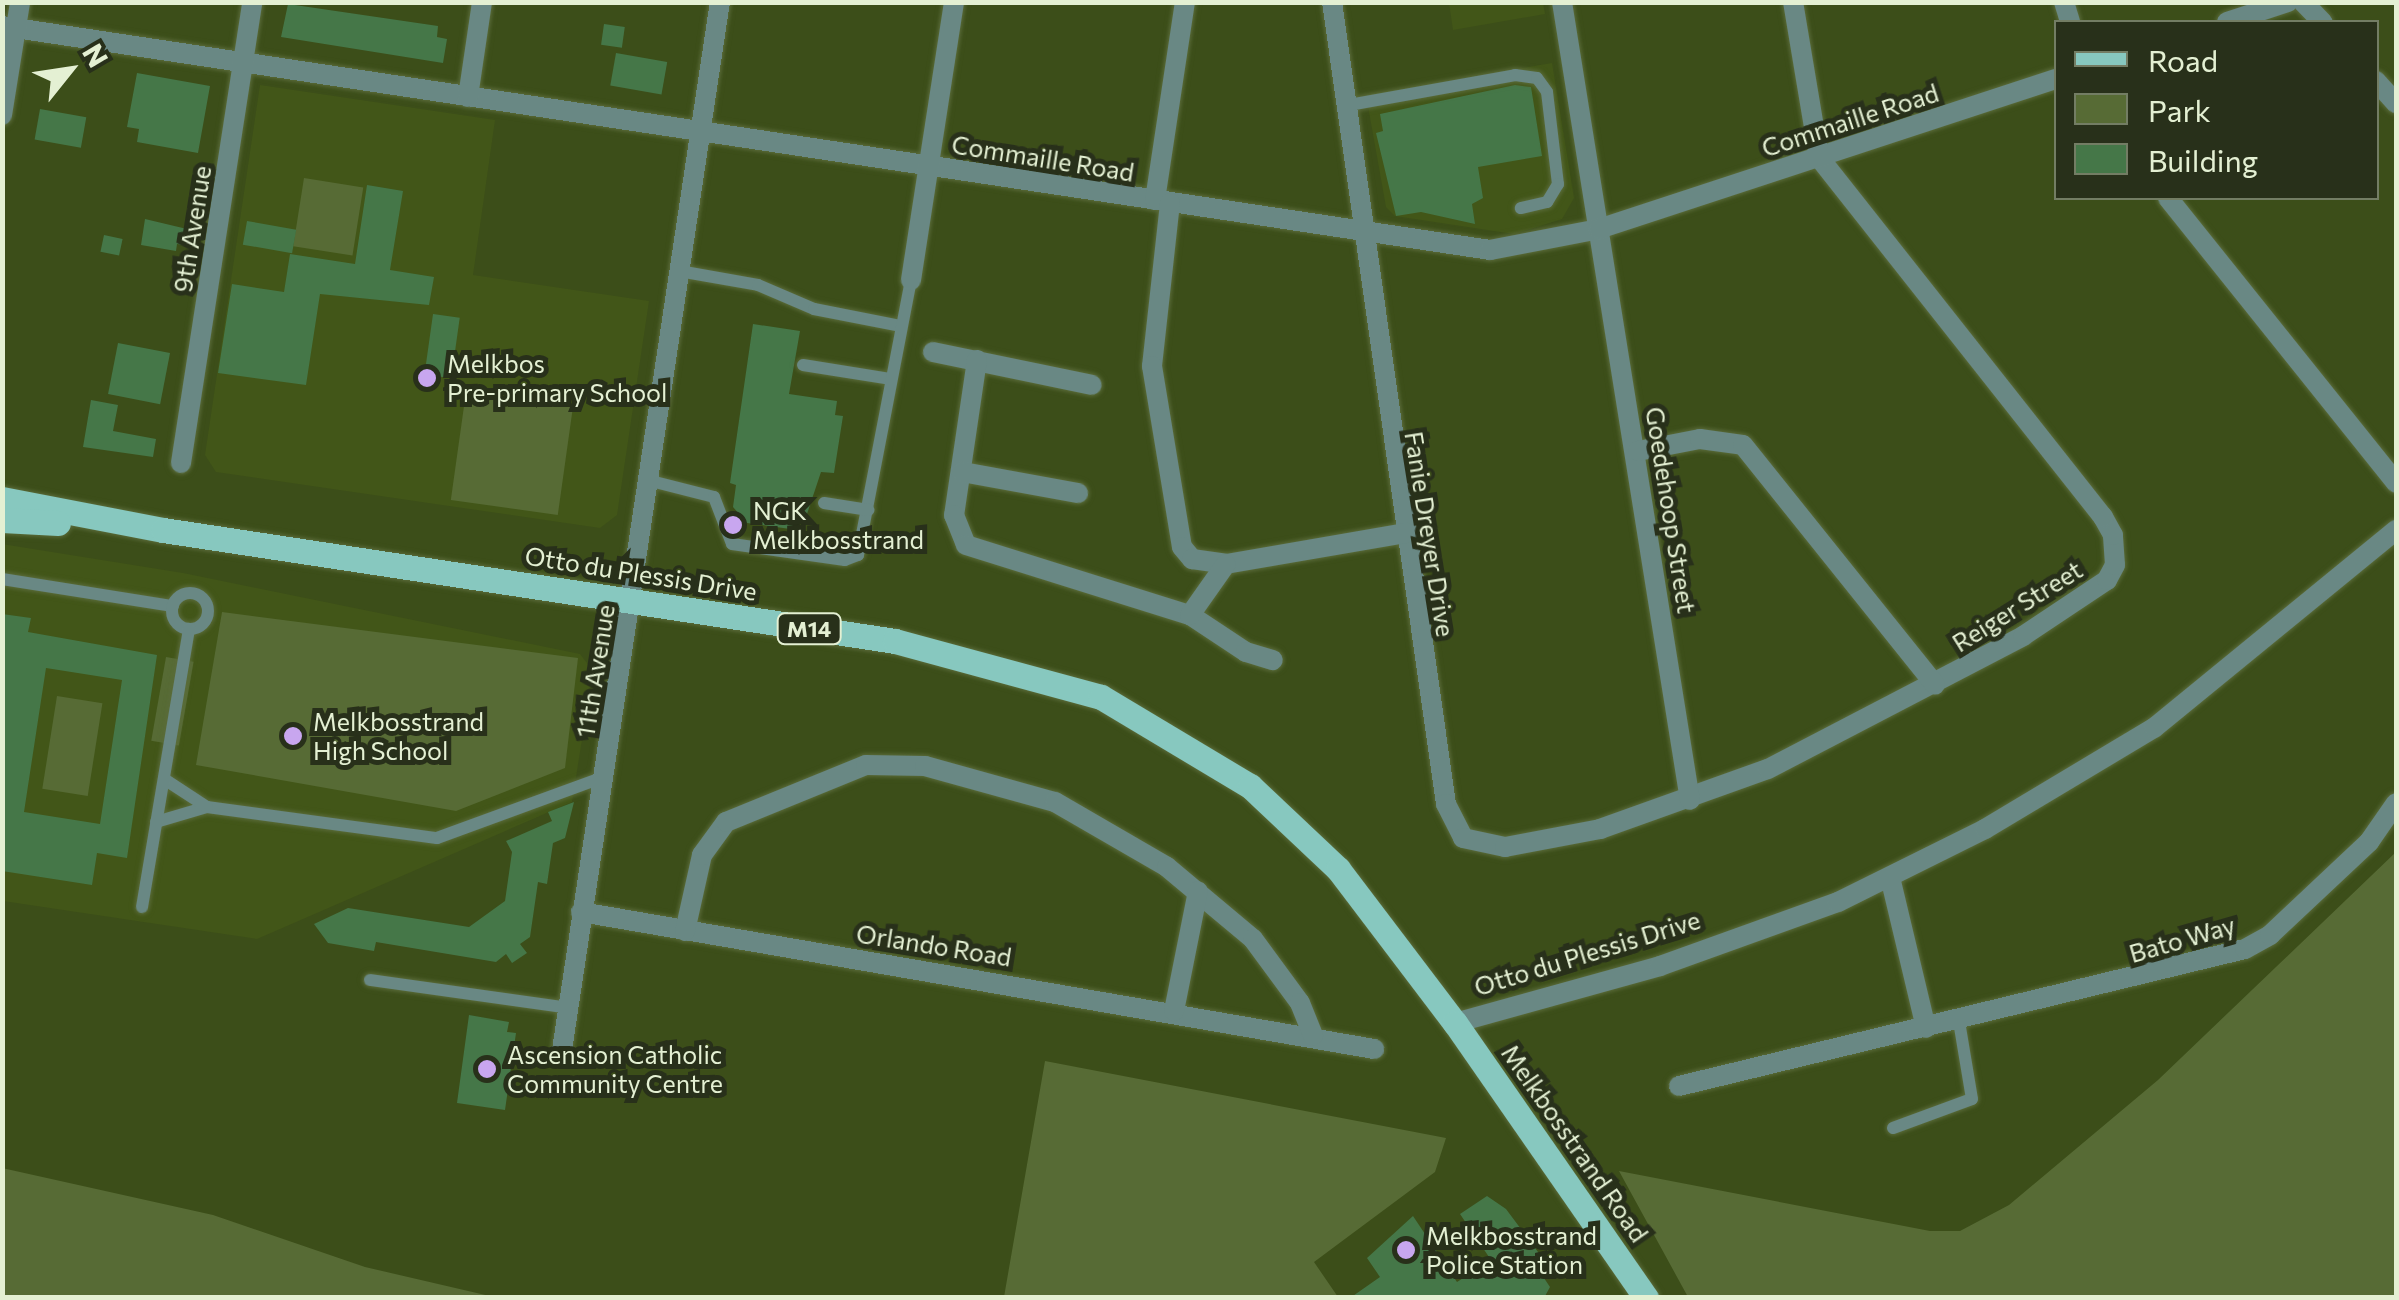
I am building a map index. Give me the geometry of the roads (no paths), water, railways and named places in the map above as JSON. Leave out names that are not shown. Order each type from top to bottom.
[{"type":"main road","name":"Otto du Plessis Drive","points":[[2,498],[163,530],[895,641],[1102,697],[1198,750],[1297,828],[1376,914],[1456,1023]]},
{"type":"main road","name":"Otto du Plessis Drive","points":[[2,520],[163,530]]},
{"type":"main road","name":"Melkbosstrand Road","points":[[1456,1023],[1646,1298]]},
{"type":"street","points":[[2,115],[9,27],[20,2]]},
{"type":"street","name":"9th Avenue","points":[[182,463],[252,2]]},
{"type":"street","points":[[468,97],[482,2]]},
{"type":"street","name":"11th Avenue","points":[[562,1050],[651,481],[720,2]]},
{"type":"street","points":[[911,280],[954,2]]},
{"type":"street","points":[[1185,2],[1163,202],[1152,366],[1176,530],[1192,559],[1226,564],[1406,533]]},
{"type":"street","name":"Fanie Dreyer Drive","points":[[1332,2],[1446,804],[1463,838]]},
{"type":"street","name":"Goedehoop Street","points":[[1562,2],[1638,451],[1690,800]]},
{"type":"street","points":[[1793,2],[1819,157]]},
{"type":"street","points":[[2233,20],[2288,2]]},
{"type":"street","name":"Commaille Road","points":[[9,27],[1490,250],[1599,228],[2054,79]]},
{"type":"street","name":"Reiger Street","points":[[1463,838],[1505,848],[1600,829],[1768,770],[1935,685],[2107,580],[2115,565],[2113,535],[1819,157]]},
{"type":"street","points":[[2170,200],[2396,482]]},
{"type":"street","points":[[933,352],[1092,385]]},
{"type":"street","points":[[977,360],[954,515],[966,545],[1190,615],[1246,652],[1273,660]]},
{"type":"street","points":[[1638,451],[1700,439],[1743,445],[1935,685]]},
{"type":"street","points":[[962,472],[1078,493]]},
{"type":"street","name":"Otto du Plessis Drive","points":[[1456,1023],[1660,966],[1890,877],[2048,794],[2154,728],[2396,530]]},
{"type":"street","points":[[1190,615],[1226,564]]},
{"type":"street","points":[[685,931],[712,836],[748,812],[866,765],[956,772],[1055,802],[1112,831],[1198,891],[1253,939],[1300,1004],[1313,1036]]},
{"type":"street","name":"Bato Way","points":[[1679,1086],[2245,949],[2270,934],[2369,842],[2396,803]]},
{"type":"street","points":[[1890,877],[1926,1028]]},
{"type":"street","points":[[1174,1012],[1198,891]]},
{"type":"street","name":"Orlando Road","points":[[581,912],[1374,1049]]},
{"type":"lane","points":[[1349,105],[1515,74],[1537,78],[1546,92],[1558,184],[1547,202],[1521,208]]},
{"type":"lane","points":[[679,271],[758,285],[814,309],[901,326]]},
{"type":"lane","points":[[651,481],[705,491],[721,507],[726,538],[760,550],[852,559],[864,546],[890,378],[911,280]]},
{"type":"lane","points":[[803,365],[890,378]]},
{"type":"lane","points":[[824,503],[868,510]]},
{"type":"lane","points":[[2,579],[173,606],[187,594],[203,599],[204,623],[189,629]]},
{"type":"lane","points":[[173,606],[175,620],[189,629]]},
{"type":"lane","points":[[142,907],[189,629]]},
{"type":"lane","points":[[156,822],[208,807],[437,838],[604,776]]},
{"type":"lane","points":[[164,779],[208,807]]},
{"type":"lane","points":[[370,980],[568,1008]]},
{"type":"lane","points":[[1893,1128],[1972,1099],[1960,1021]]},
{"type":"place","name":"Melkbos Pre-primary School","points":[[427,378]]},
{"type":"place","name":"NGK Melkbosstrand","points":[[733,525]]},
{"type":"place","name":"Melkbosstrand High School","points":[[293,736]]},
{"type":"place","name":"Ascension Catholic Community Centre","points":[[487,1069]]},
{"type":"place","name":"Melkbosstrand Police Station","points":[[1406,1250]]}]
